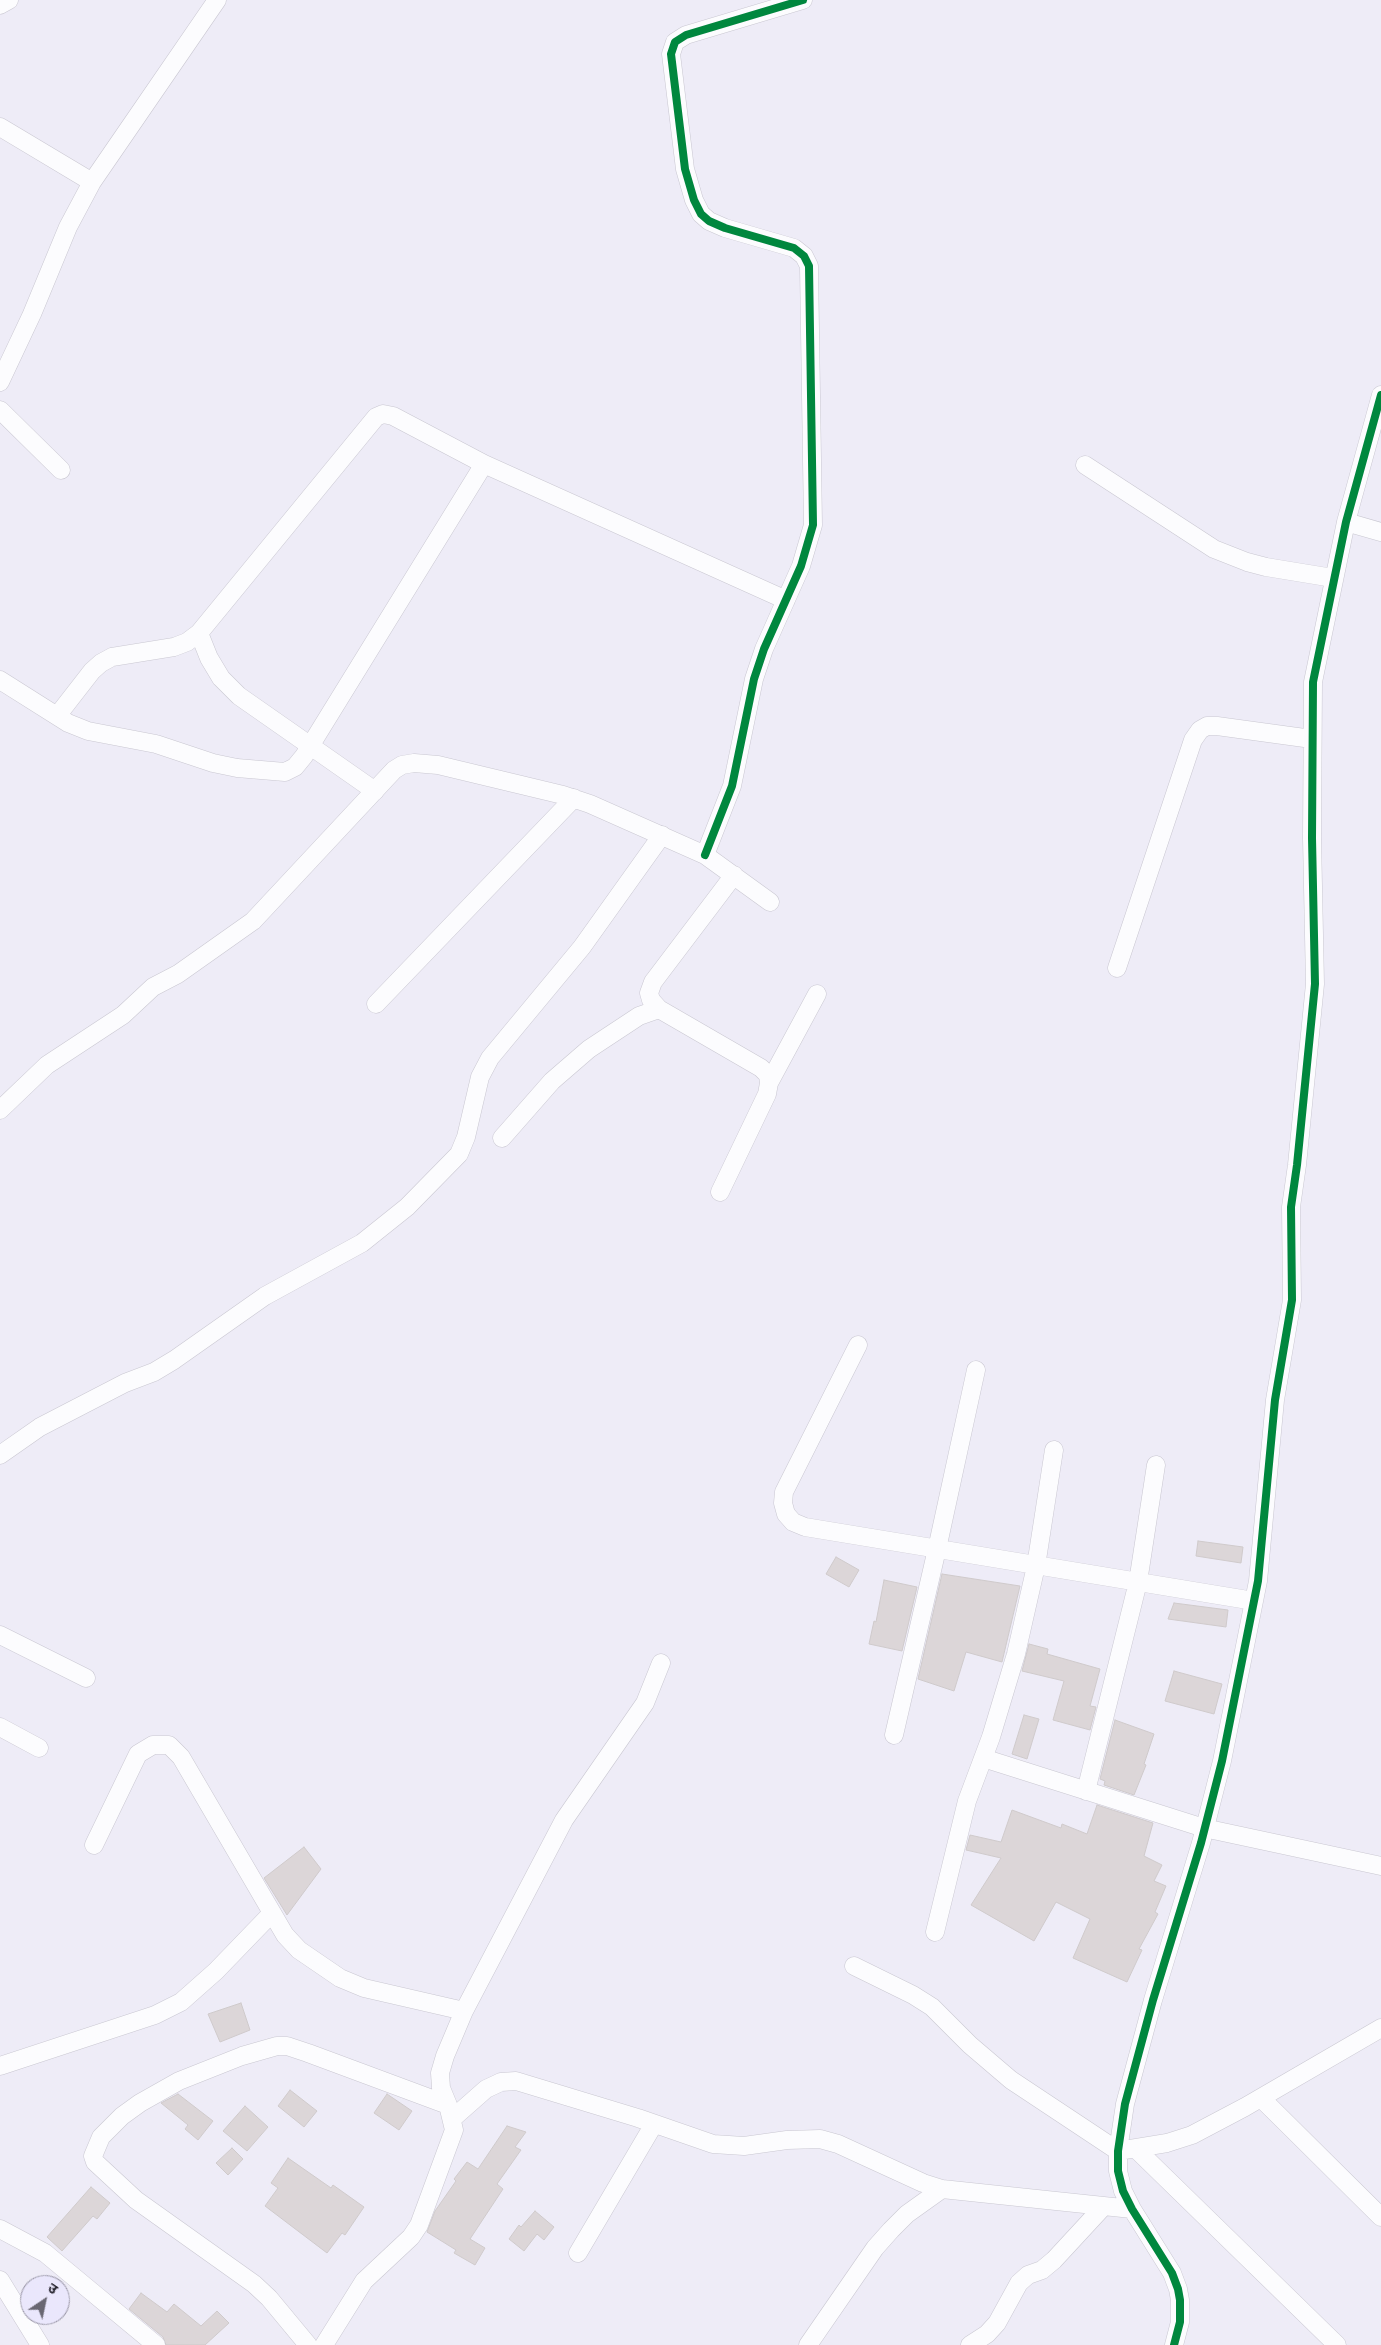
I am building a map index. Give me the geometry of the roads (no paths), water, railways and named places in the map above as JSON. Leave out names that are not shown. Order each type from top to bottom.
[{"type":"street","points":[[0,4],[9,0]]},
{"type":"street","points":[[0,382],[32,314],[59,245],[92,182],[217,0]]},
{"type":"street","points":[[705,854],[732,786],[754,680],[761,656],[801,566],[813,525],[809,266],[804,256],[794,248],[725,228],[709,222],[701,214],[694,200],[685,169],[670,54],[675,42],[686,35],[803,0]]},
{"type":"street","points":[[0,127],[92,182]]},
{"type":"street","points":[[1174,2345],[1180,2322],[1178,2289],[1172,2273],[1132,2209],[1121,2185],[1118,2172],[1127,2149],[1125,2104],[1222,1760],[1258,1581],[1275,1400],[1292,1300],[1291,1207],[1315,984],[1313,682],[1346,522],[1381,395]]},
{"type":"street","points":[[0,410],[61,470]]},
{"type":"street","points":[[57,716],[92,671],[101,663],[112,657],[174,647],[187,642],[200,633],[376,417],[383,414],[393,416],[484,464],[786,600]]},
{"type":"street","points":[[0,680],[68,724],[88,731],[156,744],[237,768],[286,772],[295,767],[310,746],[484,464]]},
{"type":"street","points":[[1085,465],[1214,548],[1247,562],[1266,567],[1333,578]]},
{"type":"street","points":[[1346,522],[1381,532]]},
{"type":"street","points":[[200,633],[209,658],[221,678],[239,696],[375,791]]},
{"type":"street","points":[[1117,968],[1193,740],[1200,730],[1208,726],[1217,726],[1312,739]]},
{"type":"street","points":[[0,1110],[47,1066],[123,1015],[153,987],[178,974],[253,921],[394,770],[402,765],[414,762],[438,765],[574,798],[705,854],[770,902]]},
{"type":"street","points":[[376,1004],[574,798]]},
{"type":"street","points":[[0,1455],[40,1427],[125,1383],[154,1372],[174,1360],[265,1296],[362,1243],[414,1200],[459,1154],[466,1137],[480,1076],[490,1058],[582,947],[662,835]]},
{"type":"street","points":[[720,1192],[767,1094],[768,1075],[761,1068],[659,1009],[650,1000],[649,993],[653,982],[734,875]]},
{"type":"street","points":[[769,1083],[817,994]]},
{"type":"street","points":[[502,1138],[552,1081],[589,1049],[639,1016],[659,1009]]},
{"type":"street","points":[[858,1345],[784,1492],[783,1503],[786,1514],[793,1522],[805,1527],[1254,1601]]},
{"type":"street","points":[[894,1735],[976,1370]]},
{"type":"street","points":[[935,1932],[967,1801],[991,1737],[1016,1654],[1036,1566],[1054,1450]]},
{"type":"street","points":[[1086,1791],[1138,1582],[1156,1465]]},
{"type":"street","points":[[0,1635],[86,1678]]},
{"type":"street","points":[[324,2345],[364,2281],[411,2237],[419,2225],[454,2130],[450,2112],[441,2088],[440,2072],[464,2011],[564,1820],[645,1703],[661,1663]]},
{"type":"street","points":[[0,1728],[39,1748]]},
{"type":"street","points":[[94,1845],[138,1754],[153,1744],[169,1745],[181,1757],[285,1935],[298,1950],[340,1978],[364,1988],[464,2011]]},
{"type":"street","points":[[982,1758],[1204,1828],[1381,1866]]},
{"type":"street","points":[[0,2066],[155,2015],[181,2002],[216,1971],[272,1913]]},
{"type":"street","points":[[854,1966],[907,1991],[932,2007],[970,2045],[1011,2080],[1127,2149],[1337,2345]]},
{"type":"street","points":[[1127,2149],[1167,2143],[1192,2135],[1261,2098],[1381,2028]]},
{"type":"street","points":[[308,2345],[269,2298],[254,2284],[136,2200],[95,2162],[93,2156],[101,2137],[122,2116],[178,2081],[242,2056],[277,2046],[286,2046],[308,2053],[450,2112]]},
{"type":"street","points":[[450,2112],[486,2089],[501,2082],[516,2081],[713,2144],[727,2146],[786,2140],[820,2140],[838,2144],[923,2183],[942,2189],[1132,2209]]},
{"type":"street","points":[[1261,2098],[1381,2218]]},
{"type":"street","points":[[578,2253],[654,2124]]},
{"type":"street","points":[[808,2345],[886,2236],[907,2214],[942,2189]]},
{"type":"street","points":[[970,2345],[987,2334],[997,2323],[1019,2283],[1028,2275],[1042,2270],[1054,2260],[1103,2207]]},
{"type":"street","points":[[0,2229],[45,2253],[156,2345]]},
{"type":"street","points":[[0,2280],[40,2345]]}]
